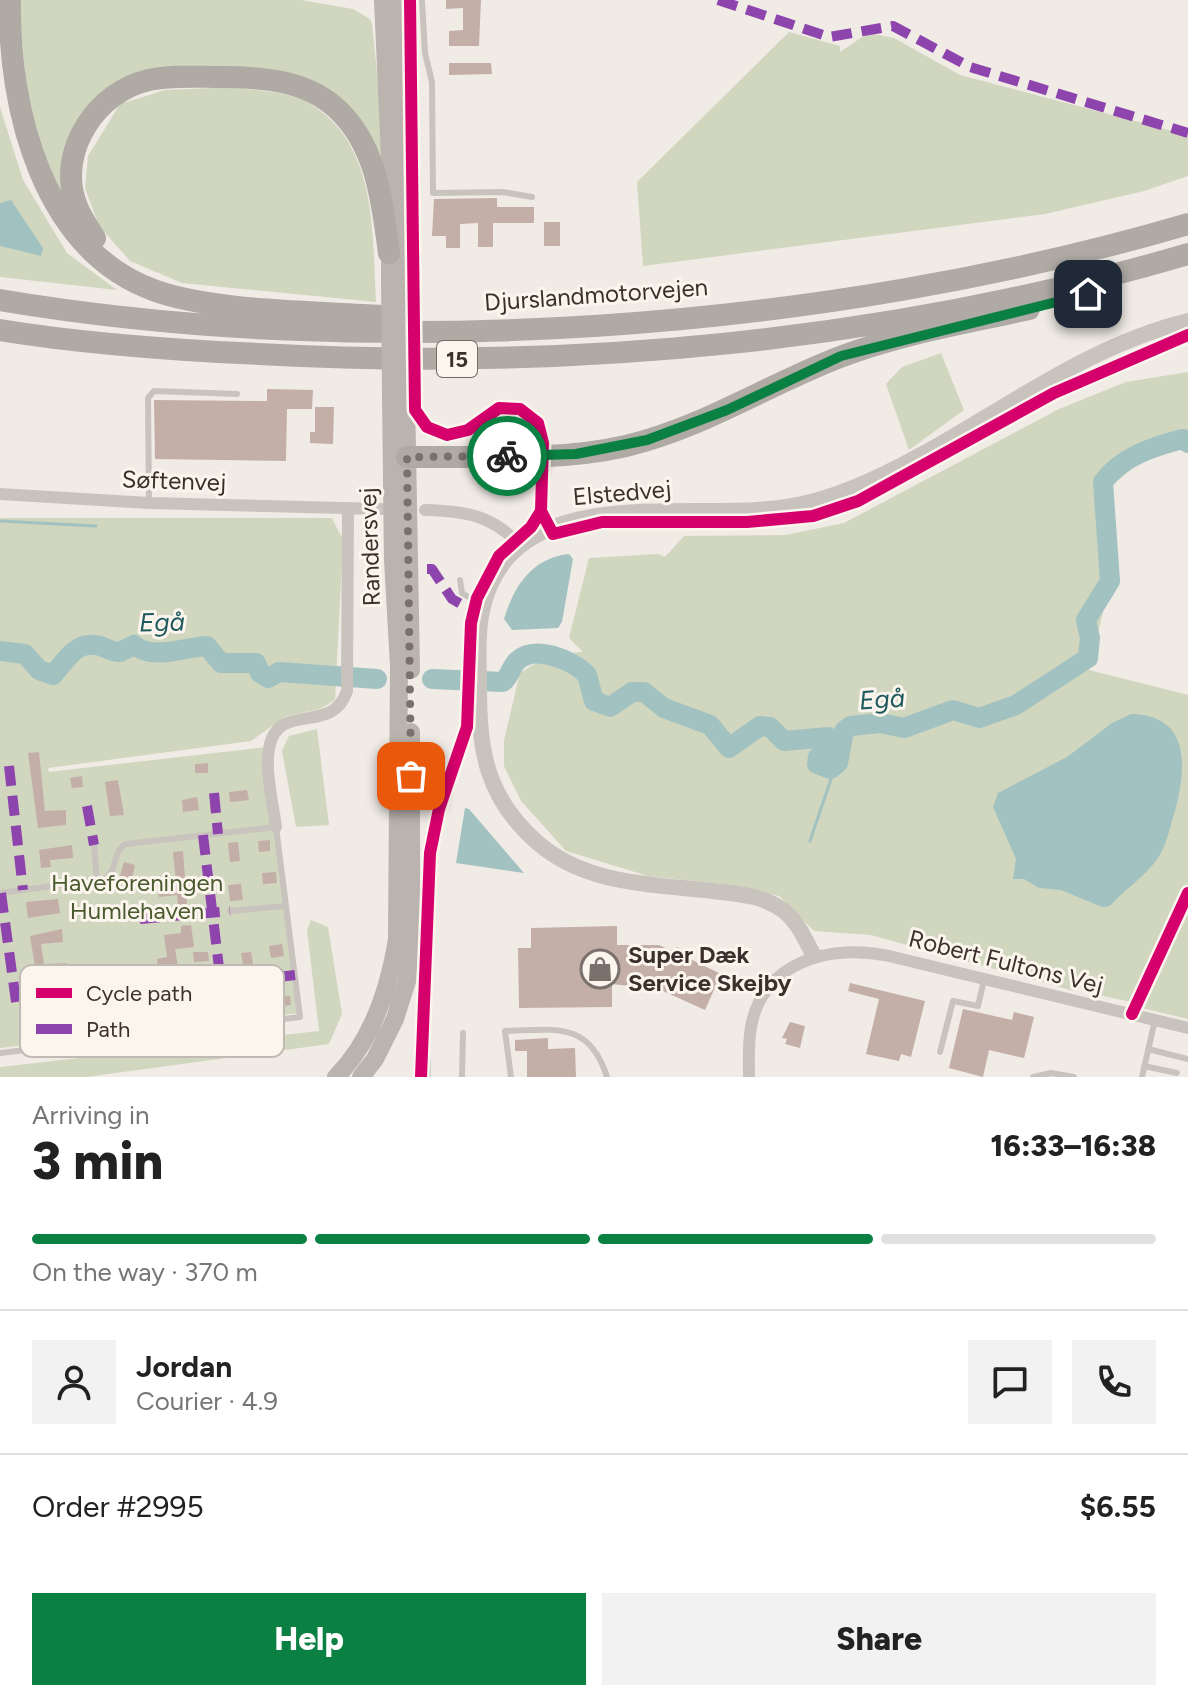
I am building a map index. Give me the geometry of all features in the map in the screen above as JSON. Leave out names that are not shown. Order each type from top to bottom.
[{"type":"highway","points":[[10,0],[14,89],[31,149],[66,220],[93,253],[122,275],[155,290],[213,302],[385,316],[633,322]]},
{"type":"highway","points":[[213,302],[157,285],[126,267],[100,245],[74,199],[74,153],[83,130],[97,110],[120,91],[149,80],[235,77],[278,81],[317,95],[336,108],[362,143],[379,181],[389,253]]},
{"type":"highway","name":"Djurslandmotorvejen","points":[[0,300],[123,316],[322,329],[504,329],[633,322],[779,307],[932,283],[1023,265],[1188,224]]},
{"type":"highway","name":"15","points":[[0,330],[117,344],[317,357],[550,357],[685,347],[834,329],[1018,296],[1188,254]]},
{"type":"highway","points":[[400,457],[576,454],[624,446],[671,433],[727,410],[841,356],[1188,265]]},
{"type":"main road","name":"Randersvej","points":[[383,0],[391,179],[389,253],[397,276]]},
{"type":"main road","name":"Randersvej","points":[[361,1077],[375,1059],[395,1019],[407,981],[411,941],[397,276],[401,0]]},
{"type":"main road","name":"Randersvej","points":[[336,1077],[379,1012],[392,971],[397,939],[400,457]]},
{"type":"street","name":"Elstedvej","points":[[814,956],[792,919],[756,896],[609,879],[572,866],[539,845],[507,811],[488,776],[479,742],[483,606],[499,571],[521,546],[548,527],[571,519],[778,508],[830,497],[876,477],[1128,339],[1188,321]]},
{"type":"street","name":"Søftenvej","points":[[0,494],[149,503],[382,509]]},
{"type":"street","points":[[276,827],[268,754],[272,739],[278,728],[299,720],[328,715],[339,709],[347,679],[348,508]]},
{"type":"street","points":[[425,510],[476,514],[502,527],[521,546]]},
{"type":"street","name":"Robert Fultons Vej","points":[[814,956],[848,950],[868,951],[1188,1028]]},
{"type":"street","points":[[749,1077],[751,1026],[760,1004],[782,976],[814,956]]},
{"type":"lane","points":[[422,0],[425,53],[432,82],[433,193],[503,192],[532,197]]},
{"type":"lane","points":[[149,503],[148,398],[154,391],[237,394]]},
{"type":"lane","points":[[460,580],[462,593],[483,606]]},
{"type":"lane","points":[[0,893],[109,876],[118,850],[126,844],[276,827],[300,1017],[284,1019]]},
{"type":"lane","points":[[94,845],[97,880]]},
{"type":"lane","points":[[230,911],[286,906]]},
{"type":"lane","points":[[940,1052],[953,1001],[978,1006],[984,980]]},
{"type":"lane","points":[[1142,1077],[1155,1020]]},
{"type":"lane","points":[[511,1077],[505,1031],[568,1030],[588,1042],[607,1077]]},
{"type":"lane","points":[[462,1077],[463,1033]]},
{"type":"lane","points":[[1148,1049],[1188,1059]]},
{"type":"lane","points":[[0,1053],[20,1051]]},
{"type":"lane","points":[[1144,1066],[1177,1073]]},
{"type":"lane","points":[[1033,1077],[1051,1073],[1074,1077]]},
{"type":"green space","points":[[18,0],[301,0],[353,9],[370,19],[372,24],[388,179],[334,99],[161,72],[89,112],[73,216],[44,165],[30,125]]},
{"type":"green space","points":[[789,32],[840,46],[840,52],[868,33],[894,38],[960,75],[1188,135],[1188,176],[1144,191],[1045,214],[643,266],[637,182]]},
{"type":"green space","points":[[235,87],[282,94],[307,102],[330,119],[347,140],[359,164],[367,191],[374,247],[376,302],[182,283],[130,261],[99,226],[85,188],[88,156],[120,104],[165,90]]},
{"type":"green space","points":[[0,107],[23,180],[67,253],[117,290],[0,277]]},
{"type":"green space","points":[[941,353],[964,410],[909,450],[886,384],[902,367]]},
{"type":"green space","points":[[1188,372],[1188,446],[1139,462],[1113,485],[1111,520],[1116,559],[1089,670],[1188,695],[1188,884],[1131,1002],[1099,995],[1092,985],[1080,983],[1074,991],[871,935],[814,931],[779,896],[722,884],[648,876],[566,851],[521,801],[504,766],[504,740],[520,673],[551,654],[583,652],[569,638],[589,558],[658,554],[665,557],[684,536],[786,535],[844,523],[1059,409],[1126,382]]},
{"type":"green space","name":"Haveforeningen Humlehaven","points":[[0,518],[332,518],[343,540],[335,700],[320,709],[286,716],[251,741],[48,768],[49,772],[266,747],[298,1013],[284,1015],[284,965],[20,965],[20,1046],[0,1048]]},
{"type":"green space","points":[[317,729],[329,825],[296,827],[282,751],[289,736]]},
{"type":"green space","points":[[1188,901],[1188,1019],[1138,1007]]},
{"type":"green space","points":[[311,920],[328,927],[342,1014],[329,1044],[284,1050],[284,1035],[319,1031],[307,930]]},
{"type":"green space","points":[[89,1057],[233,1057],[86,1077],[0,1077],[0,1067]]},
{"type":"water","points":[[11,200],[43,248],[41,256],[0,246],[0,203]]},
{"type":"water","points":[[569,554],[573,559],[562,622],[558,628],[512,630],[504,619],[519,585],[545,561]]},
{"type":"water","points":[[1131,714],[1150,716],[1164,723],[1179,744],[1182,759],[1175,811],[1158,858],[1110,906],[1102,907],[1061,890],[1039,888],[1024,879],[1013,879],[1016,859],[993,807],[998,793],[1067,757],[1112,723]]},
{"type":"water","points":[[465,808],[469,809],[524,873],[456,863]]},
{"type":"building","points":[[446,0],[481,0],[479,46],[449,46],[449,31],[463,30],[463,8],[446,9]]},
{"type":"building","points":[[449,63],[491,63],[492,74],[449,75]]},
{"type":"building","points":[[497,198],[497,207],[534,207],[534,223],[493,223],[493,247],[478,247],[478,223],[460,224],[460,248],[446,248],[446,236],[432,236],[434,199]]},
{"type":"building","points":[[544,222],[560,222],[560,246],[544,246]]},
{"type":"building","points":[[267,389],[313,390],[312,409],[287,409],[286,461],[155,459],[154,400],[267,401]]},
{"type":"building","points":[[315,407],[334,407],[333,444],[310,443],[310,432],[315,432]]},
{"type":"building","points":[[39,752],[45,811],[66,810],[66,825],[38,828],[28,753]]},
{"type":"building","points":[[208,763],[208,773],[195,773],[195,764]]},
{"type":"building","points":[[82,776],[83,787],[72,788],[70,778]]},
{"type":"building","points":[[118,780],[124,815],[110,816],[105,782]]},
{"type":"building","points":[[247,790],[249,800],[230,802],[229,792]]},
{"type":"building","points":[[197,797],[199,810],[183,812],[182,800]]},
{"type":"building","points":[[270,840],[270,851],[259,852],[258,841]]},
{"type":"building","points":[[238,842],[240,861],[230,862],[228,843]]},
{"type":"building","points":[[72,845],[73,858],[50,860],[51,867],[41,868],[39,850]]},
{"type":"building","points":[[183,851],[187,904],[178,905],[177,895],[159,897],[157,884],[176,881],[173,852]]},
{"type":"building","points":[[124,862],[135,865],[132,879],[120,876]]},
{"type":"building","points":[[276,872],[277,883],[263,884],[262,873]]},
{"type":"building","points":[[241,884],[243,900],[230,901],[228,885]]},
{"type":"building","points":[[58,899],[60,913],[28,918],[26,902]]},
{"type":"building","points":[[191,925],[194,947],[175,949],[178,965],[158,965],[157,959],[167,957],[164,935],[181,933],[181,926]]},
{"type":"building","points":[[617,926],[617,945],[659,945],[675,952],[677,947],[690,953],[688,958],[721,974],[705,1010],[643,982],[638,987],[612,984],[612,1007],[519,1008],[518,948],[531,948],[531,928]]},
{"type":"building","points":[[62,929],[63,942],[41,944],[44,964],[67,965],[35,965],[30,936]]},
{"type":"building","points":[[282,944],[284,956],[271,958],[269,946]]},
{"type":"building","points":[[193,952],[208,952],[209,961],[194,962]]},
{"type":"building","points":[[251,952],[253,965],[243,965],[241,953]]},
{"type":"building","points":[[850,983],[925,1001],[911,1057],[901,1054],[899,1061],[866,1054],[879,999],[848,991]]},
{"type":"building","points":[[290,996],[291,1005],[284,1006],[284,997]]},
{"type":"building","points":[[963,1009],[1012,1020],[1014,1012],[1034,1017],[1024,1058],[989,1050],[983,1077],[949,1068]]},
{"type":"building","points":[[790,1022],[805,1026],[800,1048],[785,1044],[787,1039],[782,1038]]},
{"type":"building","points":[[548,1038],[548,1049],[575,1048],[576,1077],[527,1077],[527,1051],[515,1051],[515,1040]]},
{"type":"waterway","name":"Egå","points":[[432,679],[503,682],[515,663],[525,656],[554,656],[573,664],[587,675],[594,701],[610,707],[632,692],[644,692],[664,708],[710,725],[729,748],[760,726],[770,727],[784,741],[828,737],[830,749],[818,757],[817,764],[830,769],[838,763],[844,731],[851,726],[880,723],[904,728],[953,710],[979,718],[1016,705],[1088,658],[1090,638],[1086,620],[1110,581],[1103,482],[1110,473],[1139,454],[1183,439],[1188,443]]},
{"type":"waterway","points":[[0,521],[96,526]]},
{"type":"waterway","name":"Egå","points":[[0,651],[25,654],[39,670],[53,675],[70,655],[87,645],[120,652],[134,645],[142,650],[160,653],[207,646],[221,663],[256,663],[260,673],[268,678],[279,672],[377,679]]},
{"type":"waterway","points":[[810,841],[835,767]]},
{"type":"waterway","points":[[429,1059],[429,1077]]},
{"type":"marked path","points":[[718,0],[829,37],[893,26],[970,67],[1188,133]]},
{"type":"marked path","points":[[427,569],[432,569],[452,599],[477,613]]},
{"type":"marked path","points":[[9,766],[23,890]]},
{"type":"marked path","points":[[214,793],[218,834]]},
{"type":"marked path","points":[[87,806],[94,845]]},
{"type":"marked path","points":[[203,835],[219,965]]},
{"type":"marked path","points":[[1,893],[17,1009]]},
{"type":"marked path","points":[[140,919],[230,911]]},
{"type":"marked path","points":[[284,976],[295,975]]},
{"type":"cycle path","points":[[410,0],[415,410],[427,427],[447,435],[468,430],[499,408],[520,409],[538,423],[543,443],[541,511],[531,527],[499,556],[477,598],[471,623],[467,727],[439,809],[430,853],[421,1077]]},
{"type":"cycle path","points":[[541,511],[553,534],[602,522],[747,522],[813,516],[858,501],[1054,393],[1188,335]]},
{"type":"cycle path","points":[[1132,1014],[1188,893]]},
{"type":"way so far","points":[[411,776],[407,457],[507,456]]},
{"type":"place","name":"Super Dæk Service Skejby","points":[[600,969]]},
{"type":"route","points":[[507,456],[576,454],[647,440],[727,410],[841,356],[1088,294]]}]
